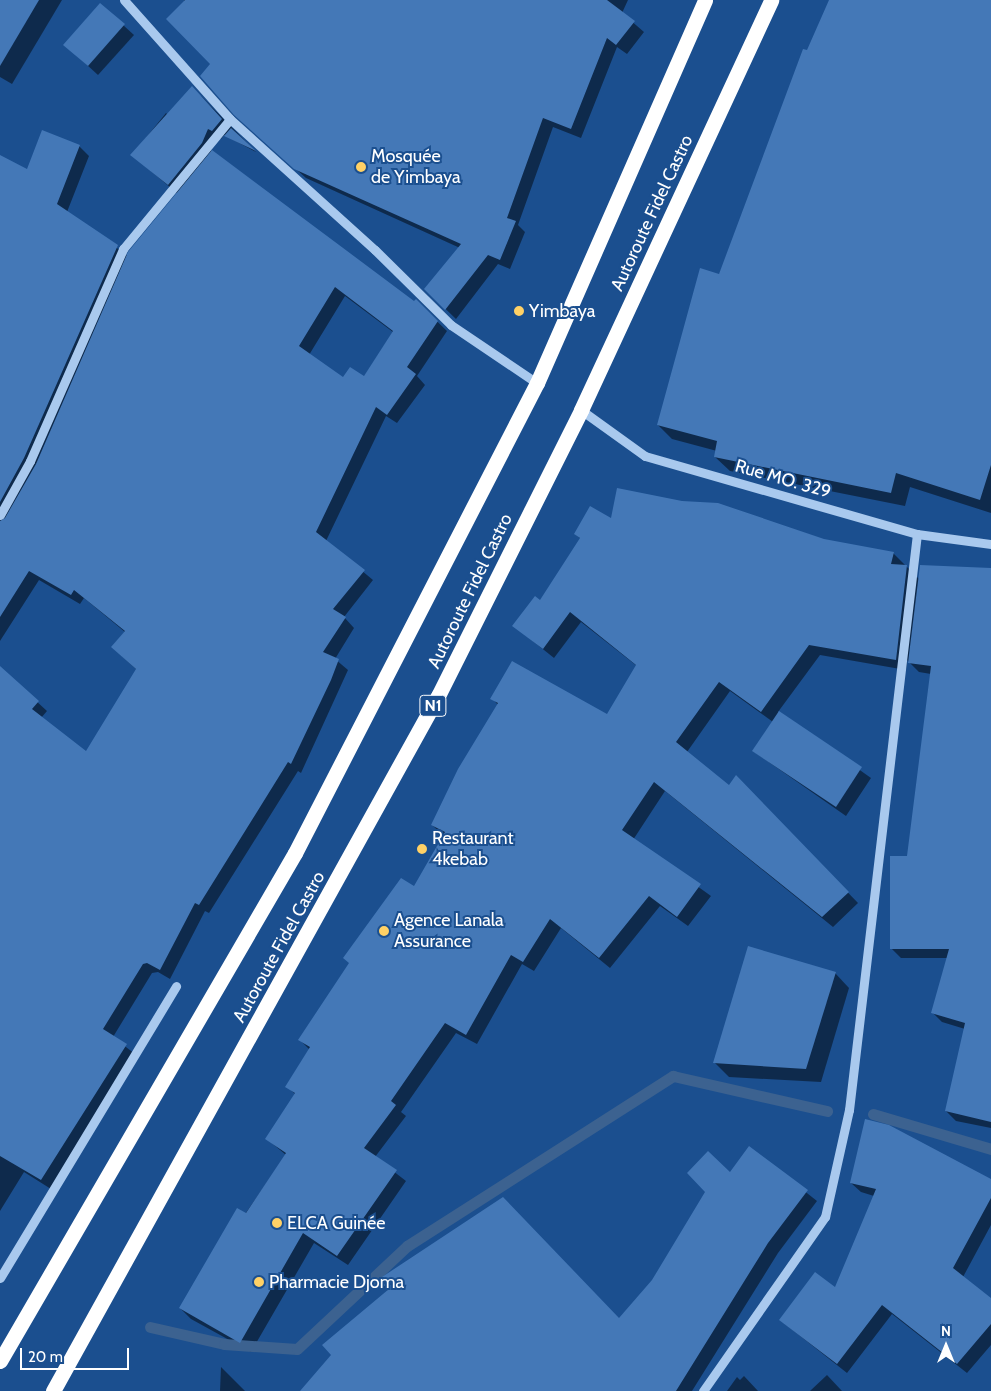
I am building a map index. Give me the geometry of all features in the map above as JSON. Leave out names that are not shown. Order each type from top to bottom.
[{"type":"highway","name":"Autoroute Fidel Castro","points":[[0,1361],[295,854],[537,383],[705,0]]},
{"type":"highway","name":"Autoroute Fidel Castro","points":[[53,1391],[438,696],[581,410],[771,0]]},
{"type":"street","points":[[124,0],[230,120],[375,250],[451,325],[537,383]]},
{"type":"street","points":[[0,515],[30,460],[123,249],[230,120]]},
{"type":"street","name":"Rue MO. 329","points":[[581,410],[645,456],[917,534],[991,544]]},
{"type":"street","points":[[703,1391],[825,1218],[849,1110],[917,534]]},
{"type":"street","points":[[0,1278],[176,986]]},
{"type":"building","points":[[0,0],[39,0],[0,66]]},
{"type":"building","points":[[185,0],[607,0],[635,21],[616,45],[607,38],[571,129],[543,118],[507,218],[516,221],[500,260],[488,255],[445,310],[424,289],[461,244],[294,169],[234,115],[200,76],[210,64],[166,19]]},
{"type":"building","points":[[829,0],[991,0],[991,465],[980,500],[896,473],[891,493],[714,457],[717,441],[657,425],[700,268],[719,274],[803,49],[807,50]]},
{"type":"building","points":[[100,3],[125,24],[88,66],[63,45]]},
{"type":"building","points":[[192,86],[222,119],[212,131],[208,129],[202,143],[168,185],[130,155]]},
{"type":"building","points":[[231,128],[256,151],[224,136]]},
{"type":"building","points":[[42,130],[80,145],[57,204],[118,245],[24,458],[0,502],[0,155],[27,169]]},
{"type":"building","points":[[212,150],[414,301],[416,299],[438,321],[407,367],[416,374],[387,415],[376,407],[316,532],[365,570],[333,609],[346,617],[323,652],[339,659],[331,680],[291,764],[288,762],[199,905],[195,903],[160,970],[147,963],[143,964],[103,1029],[127,1044],[41,1180],[0,1156],[0,666],[39,701],[32,709],[86,751],[136,669],[111,647],[125,631],[74,590],[71,595],[29,571],[0,617],[0,521],[5,518],[36,464],[128,252]],"holes":[[[335,287],[393,331],[364,376],[350,367],[343,377],[299,346]]]},
{"type":"building","points":[[617,488],[682,501],[718,503],[824,539],[894,552],[891,564],[907,565],[896,660],[809,645],[761,712],[719,682],[676,742],[729,785],[736,775],[849,892],[822,917],[654,782],[622,830],[701,884],[677,917],[649,896],[599,958],[550,919],[523,962],[511,955],[466,1035],[445,1023],[391,1101],[396,1105],[364,1148],[397,1170],[337,1256],[303,1233],[240,1343],[179,1308],[237,1208],[246,1213],[286,1153],[265,1139],[295,1093],[285,1087],[310,1047],[298,1040],[349,963],[343,958],[401,878],[414,886],[445,832],[431,825],[458,769],[498,703],[490,699],[512,661],[607,714],[636,665],[570,612],[543,649],[512,626],[535,596],[540,600],[580,538],[574,534],[590,506],[611,518]]},
{"type":"building","points":[[920,565],[991,568],[991,1122],[945,1111],[965,1023],[931,1013],[949,949],[890,949],[890,856],[907,856],[931,666],[908,663]]},
{"type":"building","points":[[779,711],[862,767],[836,807],[752,751]]},
{"type":"building","points":[[748,946],[836,972],[806,1069],[713,1063]]},
{"type":"building","points":[[865,1119],[889,1125],[991,1179],[991,1198],[953,1268],[991,1298],[991,1324],[957,1364],[882,1305],[837,1364],[779,1320],[815,1272],[835,1287],[876,1189],[850,1183]]},
{"type":"building","points":[[749,1146],[808,1190],[768,1243],[676,1391],[300,1391],[331,1355],[322,1345],[389,1289],[376,1281],[503,1197],[619,1318],[652,1280],[705,1192],[687,1173],[708,1151],[730,1172]]},
{"type":"waterway","points":[[150,1327],[224,1344],[297,1349],[407,1246],[673,1076],[827,1111]]},
{"type":"waterway","points":[[873,1114],[991,1149]]},
{"type":"place","name":"Mosquée de Yimbaya","points":[[361,167]]},
{"type":"place","name":"Yimbaya","points":[[519,311]]},
{"type":"place","name":"Restaurant 4kebab","points":[[422,849]]},
{"type":"place","name":"Agence Lanala Assurance","points":[[384,931]]},
{"type":"place","name":"ELCA Guinée","points":[[277,1223]]},
{"type":"place","name":"Pharmacie Djoma","points":[[259,1282]]}]
